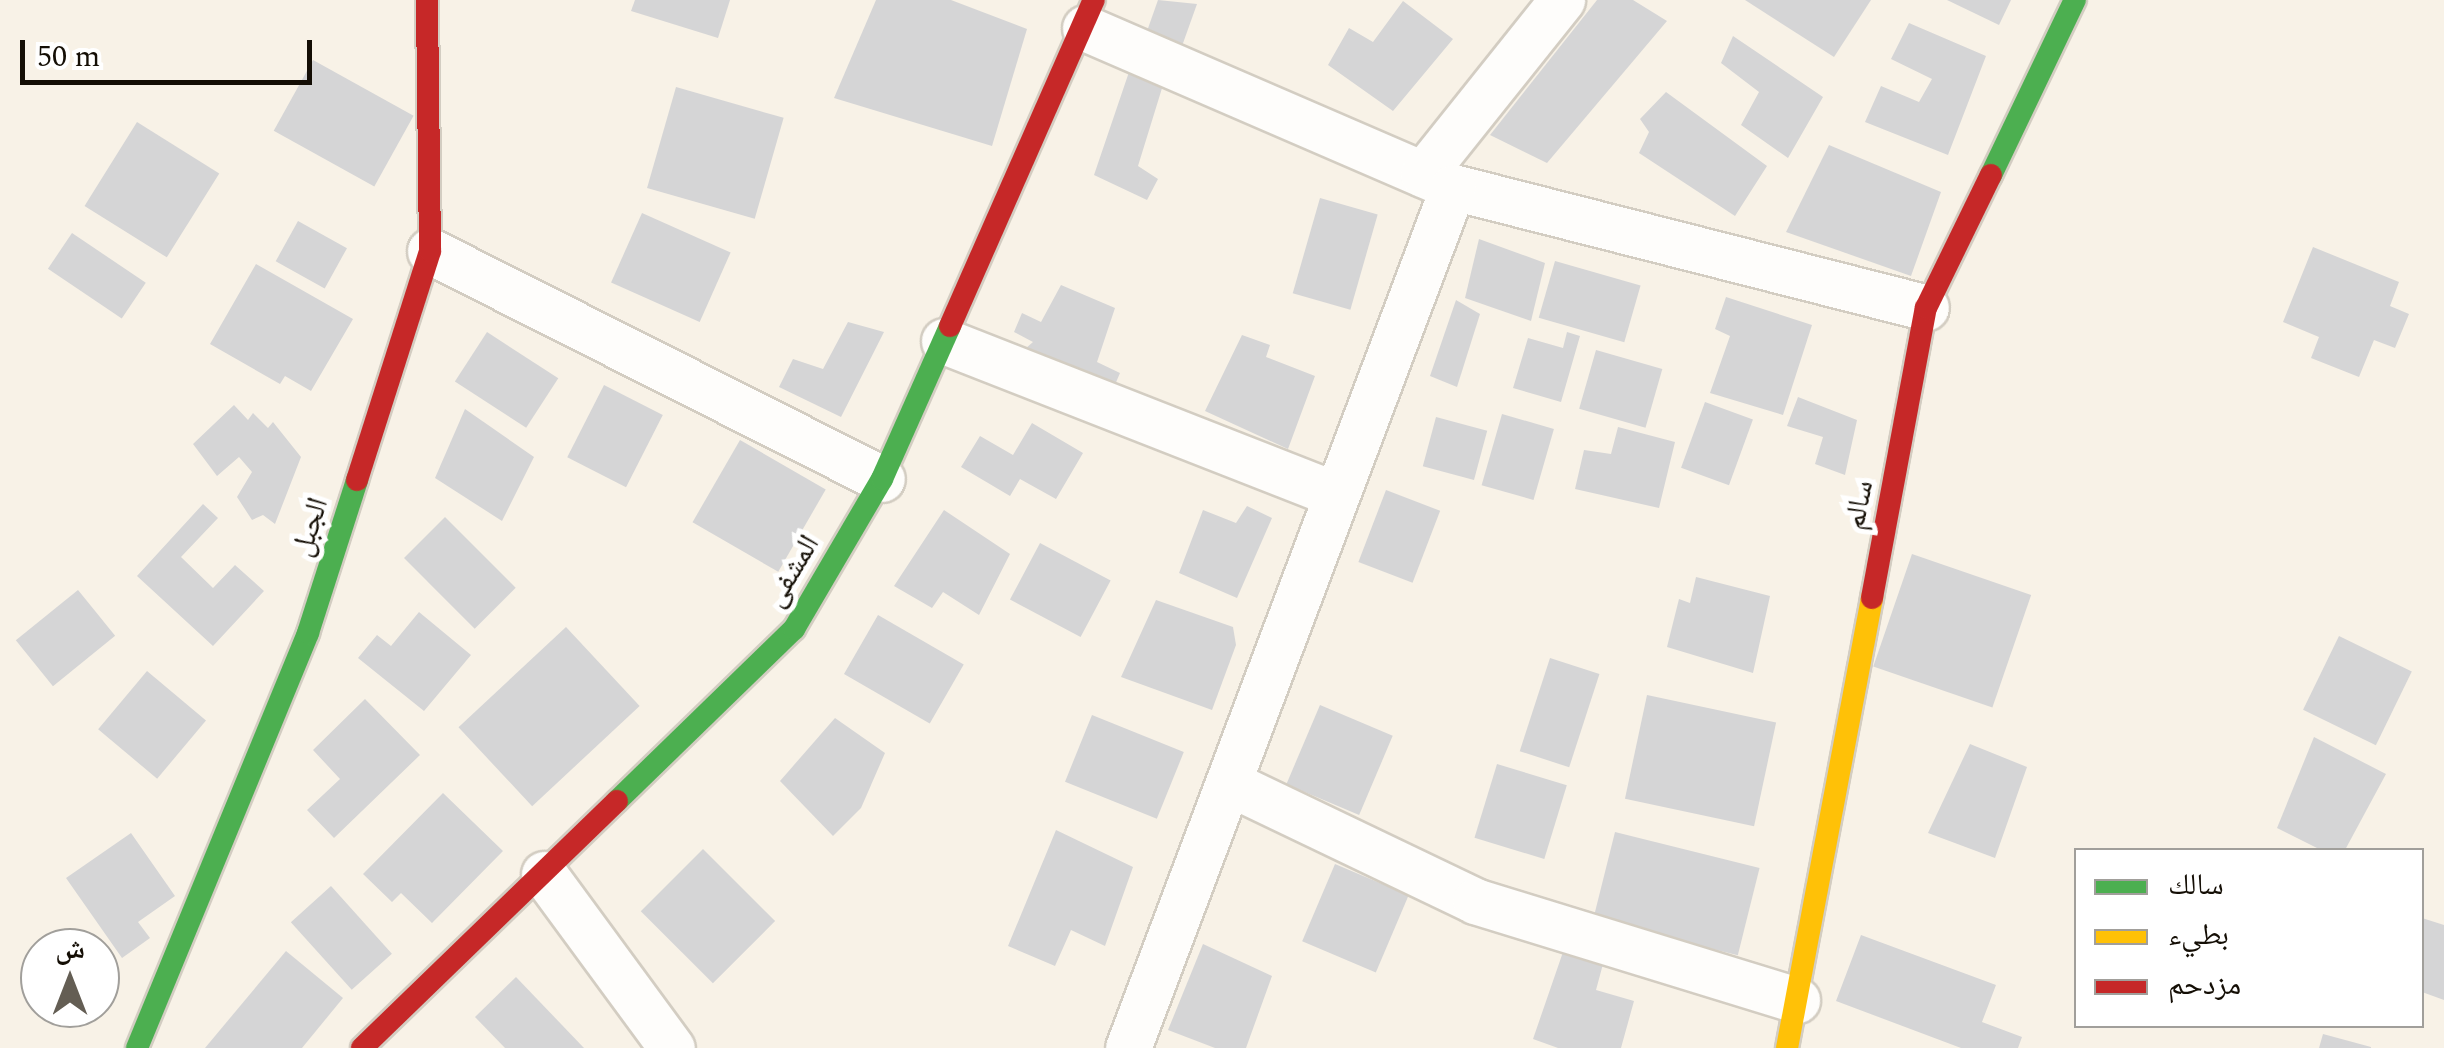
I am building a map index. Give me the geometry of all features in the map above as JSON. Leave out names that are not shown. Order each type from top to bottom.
[{"type":"street","name":"الجبل","points":[[137,1048],[308,632],[430,251],[428,0]]},
{"type":"street","points":[[1128,1048],[1231,784],[1438,180],[1562,0]]},
{"type":"street","name":"سالم","points":[[1787,1048],[1926,308],[2074,0]]},
{"type":"street","points":[[1090,14],[1438,180],[1926,308]]},
{"type":"street","name":"المشفى","points":[[362,1048],[794,629],[882,479],[1090,14]]},
{"type":"street","points":[[430,251],[882,479]]},
{"type":"street","points":[[944,342],[1332,494]]},
{"type":"street","points":[[1231,784],[1475,901],[1797,1000]]},
{"type":"street","points":[[544,874],[672,1048]]},
{"type":"building","points":[[635,0],[730,0],[718,38],[631,11]]},
{"type":"building","points":[[876,0],[951,0],[1027,29],[992,146],[834,98]]},
{"type":"building","points":[[1158,0],[1197,4],[1182,46],[1146,34]]},
{"type":"building","points":[[1597,0],[1633,0],[1667,21],[1547,163],[1490,135]]},
{"type":"building","points":[[1745,0],[1871,0],[1834,57]]},
{"type":"building","points":[[1947,0],[2011,0],[1999,25]]},
{"type":"building","points":[[1403,1],[1453,39],[1393,111],[1328,65],[1349,28],[1373,42]]},
{"type":"building","points":[[1909,23],[1986,56],[1948,155],[1865,122],[1881,86],[1919,102],[1932,79],[1891,59]]},
{"type":"building","points":[[1733,36],[1823,97],[1788,158],[1741,125],[1759,92],[1721,63]]},
{"type":"building","points":[[313,60],[414,116],[374,187],[274,131]]},
{"type":"building","points":[[1129,72],[1163,85],[1138,166],[1158,179],[1147,200],[1094,175]]},
{"type":"building","points":[[676,87],[784,118],[755,219],[647,188]]},
{"type":"building","points":[[1666,92],[1767,166],[1735,216],[1639,153],[1649,132],[1640,119]]},
{"type":"building","points":[[137,122],[219,173],[167,257],[85,206]]},
{"type":"building","points":[[1829,145],[1941,192],[1911,276],[1786,232]]},
{"type":"building","points":[[1320,198],[1378,215],[1350,310],[1293,293]]},
{"type":"building","points":[[642,213],[731,252],[700,322],[611,282]]},
{"type":"building","points":[[298,221],[347,248],[325,288],[276,261]]},
{"type":"building","points":[[72,233],[146,283],[122,318],[48,269]]},
{"type":"building","points":[[1479,239],[1545,263],[1531,321],[1465,298]]},
{"type":"building","points":[[2313,247],[2399,282],[2390,306],[2409,314],[2395,348],[2374,340],[2359,377],[2311,358],[2319,337],[2283,322]]},
{"type":"building","points":[[1555,261],[1641,286],[1624,342],[1539,318]]},
{"type":"building","points":[[256,264],[353,319],[311,391],[285,376],[280,384],[210,344]]},
{"type":"building","points":[[1061,285],[1115,308],[1097,362],[1120,373],[1114,387],[1025,349],[1033,342],[1014,332],[1022,313],[1041,322]]},
{"type":"building","points":[[1726,297],[1812,325],[1783,415],[1710,393],[1730,336],[1715,329]]},
{"type":"building","points":[[1456,300],[1480,314],[1457,387],[1430,376]]},
{"type":"building","points":[[848,322],[884,332],[841,417],[779,387],[793,359],[823,369]]},
{"type":"building","points":[[487,332],[558,378],[526,428],[455,381]]},
{"type":"building","points":[[1567,332],[1580,336],[1561,402],[1513,388],[1528,338],[1563,348]]},
{"type":"building","points":[[1242,335],[1270,345],[1266,357],[1315,376],[1288,449],[1205,411]]},
{"type":"building","points":[[1596,350],[1662,369],[1646,428],[1579,409]]},
{"type":"building","points":[[604,385],[663,415],[626,487],[567,457]]},
{"type":"building","points":[[1798,397],[1857,420],[1845,475],[1815,464],[1823,437],[1787,426]]},
{"type":"building","points":[[1705,402],[1753,419],[1729,485],[1681,468]]},
{"type":"building","points":[[234,405],[248,420],[253,413],[268,428],[273,422],[301,457],[275,524],[263,515],[252,520],[237,497],[252,472],[239,457],[217,476],[193,444]]},
{"type":"building","points":[[465,409],[534,457],[502,521],[435,478]]},
{"type":"building","points":[[1502,414],[1554,429],[1534,500],[1482,485]]},
{"type":"building","points":[[1436,417],[1487,431],[1474,480],[1423,466]]},
{"type":"building","points":[[1032,423],[1083,453],[1056,499],[1020,479],[1010,496],[961,467],[980,436],[1013,455]]},
{"type":"building","points":[[1618,427],[1675,442],[1659,508],[1575,489],[1584,450],[1611,454]]},
{"type":"building","points":[[740,440],[826,490],[778,572],[692,522]]},
{"type":"building","points":[[1386,490],[1440,511],[1413,583],[1358,562]]},
{"type":"building","points":[[203,504],[218,518],[181,557],[213,588],[235,565],[264,591],[213,646],[137,576]]},
{"type":"building","points":[[1247,506],[1272,518],[1237,598],[1179,573],[1203,510],[1236,523]]},
{"type":"building","points":[[944,510],[1010,554],[979,615],[943,592],[932,608],[894,586]]},
{"type":"building","points":[[445,517],[516,588],[475,629],[404,558]]},
{"type":"building","points":[[1040,543],[1111,581],[1081,637],[1010,600]]},
{"type":"building","points":[[1912,554],[2031,595],[1992,708],[1873,667]]},
{"type":"building","points":[[1696,577],[1770,596],[1753,673],[1667,647],[1679,599],[1690,603]]},
{"type":"building","points":[[78,590],[115,636],[53,686],[16,640]]},
{"type":"building","points":[[1156,600],[1233,627],[1236,645],[1212,710],[1121,677]]},
{"type":"building","points":[[419,612],[471,655],[424,711],[358,658],[377,635],[391,646]]},
{"type":"building","points":[[878,615],[964,664],[930,723],[844,674]]},
{"type":"building","points":[[566,627],[640,706],[532,806],[458,727]]},
{"type":"building","points":[[2339,636],[2412,672],[2376,745],[2303,710]]},
{"type":"building","points":[[1550,658],[1599,674],[1569,767],[1520,751]]},
{"type":"building","points":[[147,671],[206,720],[157,779],[98,729]]},
{"type":"building","points":[[1647,695],[1776,722],[1754,826],[1625,799]]},
{"type":"building","points":[[365,699],[420,755],[334,838],[307,810],[340,779],[313,750]]},
{"type":"building","points":[[1320,705],[1393,736],[1359,815],[1286,784]]},
{"type":"building","points":[[1092,715],[1184,752],[1157,819],[1065,782]]},
{"type":"building","points":[[835,718],[885,753],[861,808],[833,836],[780,781]]},
{"type":"building","points":[[2314,737],[2386,774],[2346,848],[2317,848],[2277,828]]},
{"type":"building","points":[[1970,744],[2027,767],[1995,858],[1928,833]]},
{"type":"building","points":[[1497,764],[1567,785],[1544,859],[1474,838]]},
{"type":"building","points":[[443,793],[503,851],[432,923],[401,893],[392,902],[363,874]]},
{"type":"building","points":[[1056,830],[1133,867],[1105,946],[1071,930],[1055,966],[1008,946]]},
{"type":"building","points":[[1615,832],[1760,868],[1738,955],[1593,919]]},
{"type":"building","points":[[131,833],[175,896],[138,922],[150,938],[122,958],[120,928],[101,928],[66,878]]},
{"type":"building","points":[[703,849],[775,921],[713,983],[641,911]]},
{"type":"building","points":[[1335,864],[1409,895],[1376,973],[1302,941]]},
{"type":"building","points":[[331,886],[392,954],[352,990],[291,922]]},
{"type":"building","points":[[2424,919],[2444,925],[2444,1000],[2424,993]]},
{"type":"building","points":[[1861,935],[1996,985],[1982,1022],[2022,1037],[2018,1048],[1961,1048],[1836,1001]]},
{"type":"building","points":[[1203,944],[1272,976],[1246,1048],[1215,1048],[1168,1030]]},
{"type":"building","points":[[286,951],[343,998],[302,1048],[205,1048]]},
{"type":"building","points":[[1563,952],[1603,964],[1596,990],[1634,1001],[1621,1048],[1558,1048],[1533,1039]]},
{"type":"building","points":[[516,977],[584,1048],[505,1048],[475,1017]]},
{"type":"building","points":[[2323,1034],[2371,1047],[2371,1048],[2319,1048]]},
{"type":"traffic: fast","points":[[1991,175],[2075,0]]},
{"type":"traffic: fast","points":[[617,801],[794,629],[882,479],[950,326]]},
{"type":"traffic: fast","points":[[137,1048],[308,633],[357,480]]},
{"type":"traffic: slow","points":[[1787,1048],[1872,598]]},
{"type":"traffic: jam","points":[[357,480],[430,251],[427,0]]},
{"type":"traffic: jam","points":[[950,326],[1094,0]]},
{"type":"traffic: jam","points":[[1872,598],[1926,308],[1991,175]]},
{"type":"traffic: jam","points":[[362,1048],[617,801]]}]
